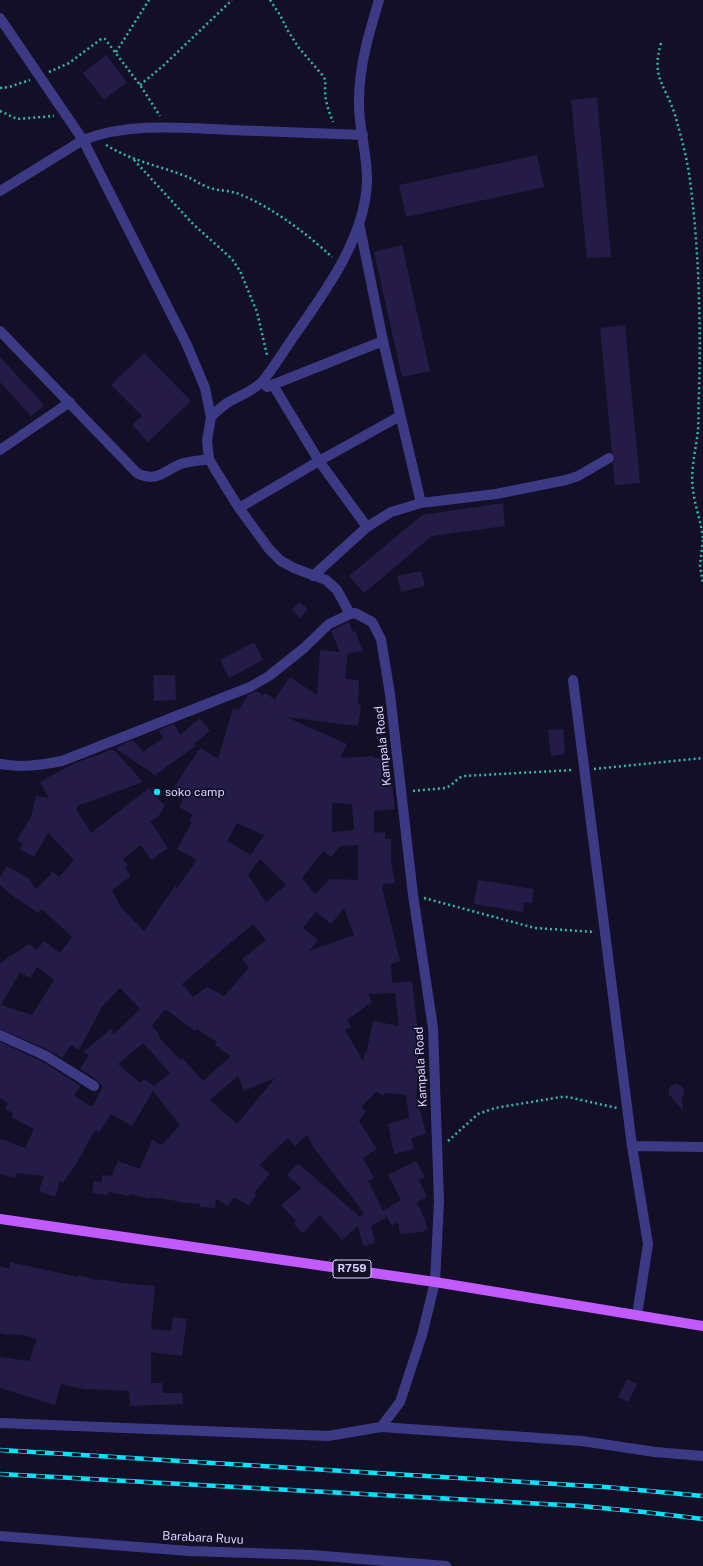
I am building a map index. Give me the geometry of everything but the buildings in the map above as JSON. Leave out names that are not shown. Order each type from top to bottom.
[{"type":"main road","name":"R759","points":[[0,1219],[435,1282],[703,1326]]},
{"type":"street","points":[[251,392],[263,380],[308,316],[340,265],[359,223],[364,207],[367,182],[363,135],[358,101],[363,54],[379,0]]},
{"type":"street","points":[[0,18],[66,115],[88,138],[188,346],[206,388],[211,417],[206,441],[209,459],[240,508],[270,549],[281,561],[294,568],[326,580],[337,590],[350,614],[329,624],[304,648],[275,671],[250,687],[62,761],[38,765],[12,766],[0,764]]},
{"type":"street","points":[[0,191],[88,138],[122,130],[166,126],[363,135]]},
{"type":"street","points":[[359,223],[383,341],[421,503]]},
{"type":"street","points":[[0,331],[137,473],[144,477],[155,477],[181,464],[209,459]]},
{"type":"street","points":[[211,417],[228,403],[251,392],[273,385],[383,341]]},
{"type":"street","points":[[273,385],[319,461],[367,527]]},
{"type":"street","points":[[0,450],[70,402]]},
{"type":"street","points":[[240,508],[319,461],[400,416]]},
{"type":"street","points":[[313,576],[367,527],[391,512],[421,503],[496,494],[566,480],[578,476],[609,458]]},
{"type":"street","name":"Kampala Road","points":[[350,614],[355,613],[372,622],[381,639],[390,694],[413,895],[433,1028],[438,1151],[439,1201],[435,1282],[422,1335],[400,1402],[381,1427]]},
{"type":"street","points":[[573,680],[632,1146],[648,1244],[637,1315]]},
{"type":"street","points":[[0,1035],[46,1056],[94,1086]]},
{"type":"street","points":[[632,1146],[703,1147]]},
{"type":"street","points":[[0,1423],[328,1436],[381,1427],[582,1441],[655,1452],[703,1456]]},
{"type":"street","name":"Barabara Ruvu","points":[[0,1536],[189,1551],[312,1555],[446,1566]]},
{"type":"path","points":[[116,52],[148,0]]},
{"type":"path","points":[[140,85],[164,66],[232,0]]},
{"type":"path","points":[[270,0],[288,31],[324,77],[329,113],[333,123],[341,134]]},
{"type":"path","points":[[0,88],[10,87],[40,77],[69,63],[103,38],[109,42],[140,85],[166,126]]},
{"type":"path","points":[[661,43],[658,57],[658,76],[674,112],[681,135],[689,177],[700,293],[698,431],[694,452],[693,490],[703,539],[700,565],[703,584]]},
{"type":"path","points":[[0,111],[17,119],[66,115]]},
{"type":"path","points":[[88,138],[121,154],[188,177],[206,187],[238,194],[267,208],[313,240],[340,265]]},
{"type":"path","points":[[134,159],[194,224],[232,259],[240,271],[257,312],[270,370]]},
{"type":"path","points":[[401,792],[449,787],[458,778],[464,776],[584,770],[703,758]]},
{"type":"path","points":[[413,895],[535,928],[606,933]]},
{"type":"path","points":[[438,1151],[478,1114],[495,1108],[568,1097],[628,1111]]},
{"type":"railway","points":[[0,1450],[606,1487],[703,1496]]},
{"type":"railway","points":[[0,1474],[581,1506],[703,1519]]},
{"type":"place","name":"soko camp","points":[[157,792]]}]
